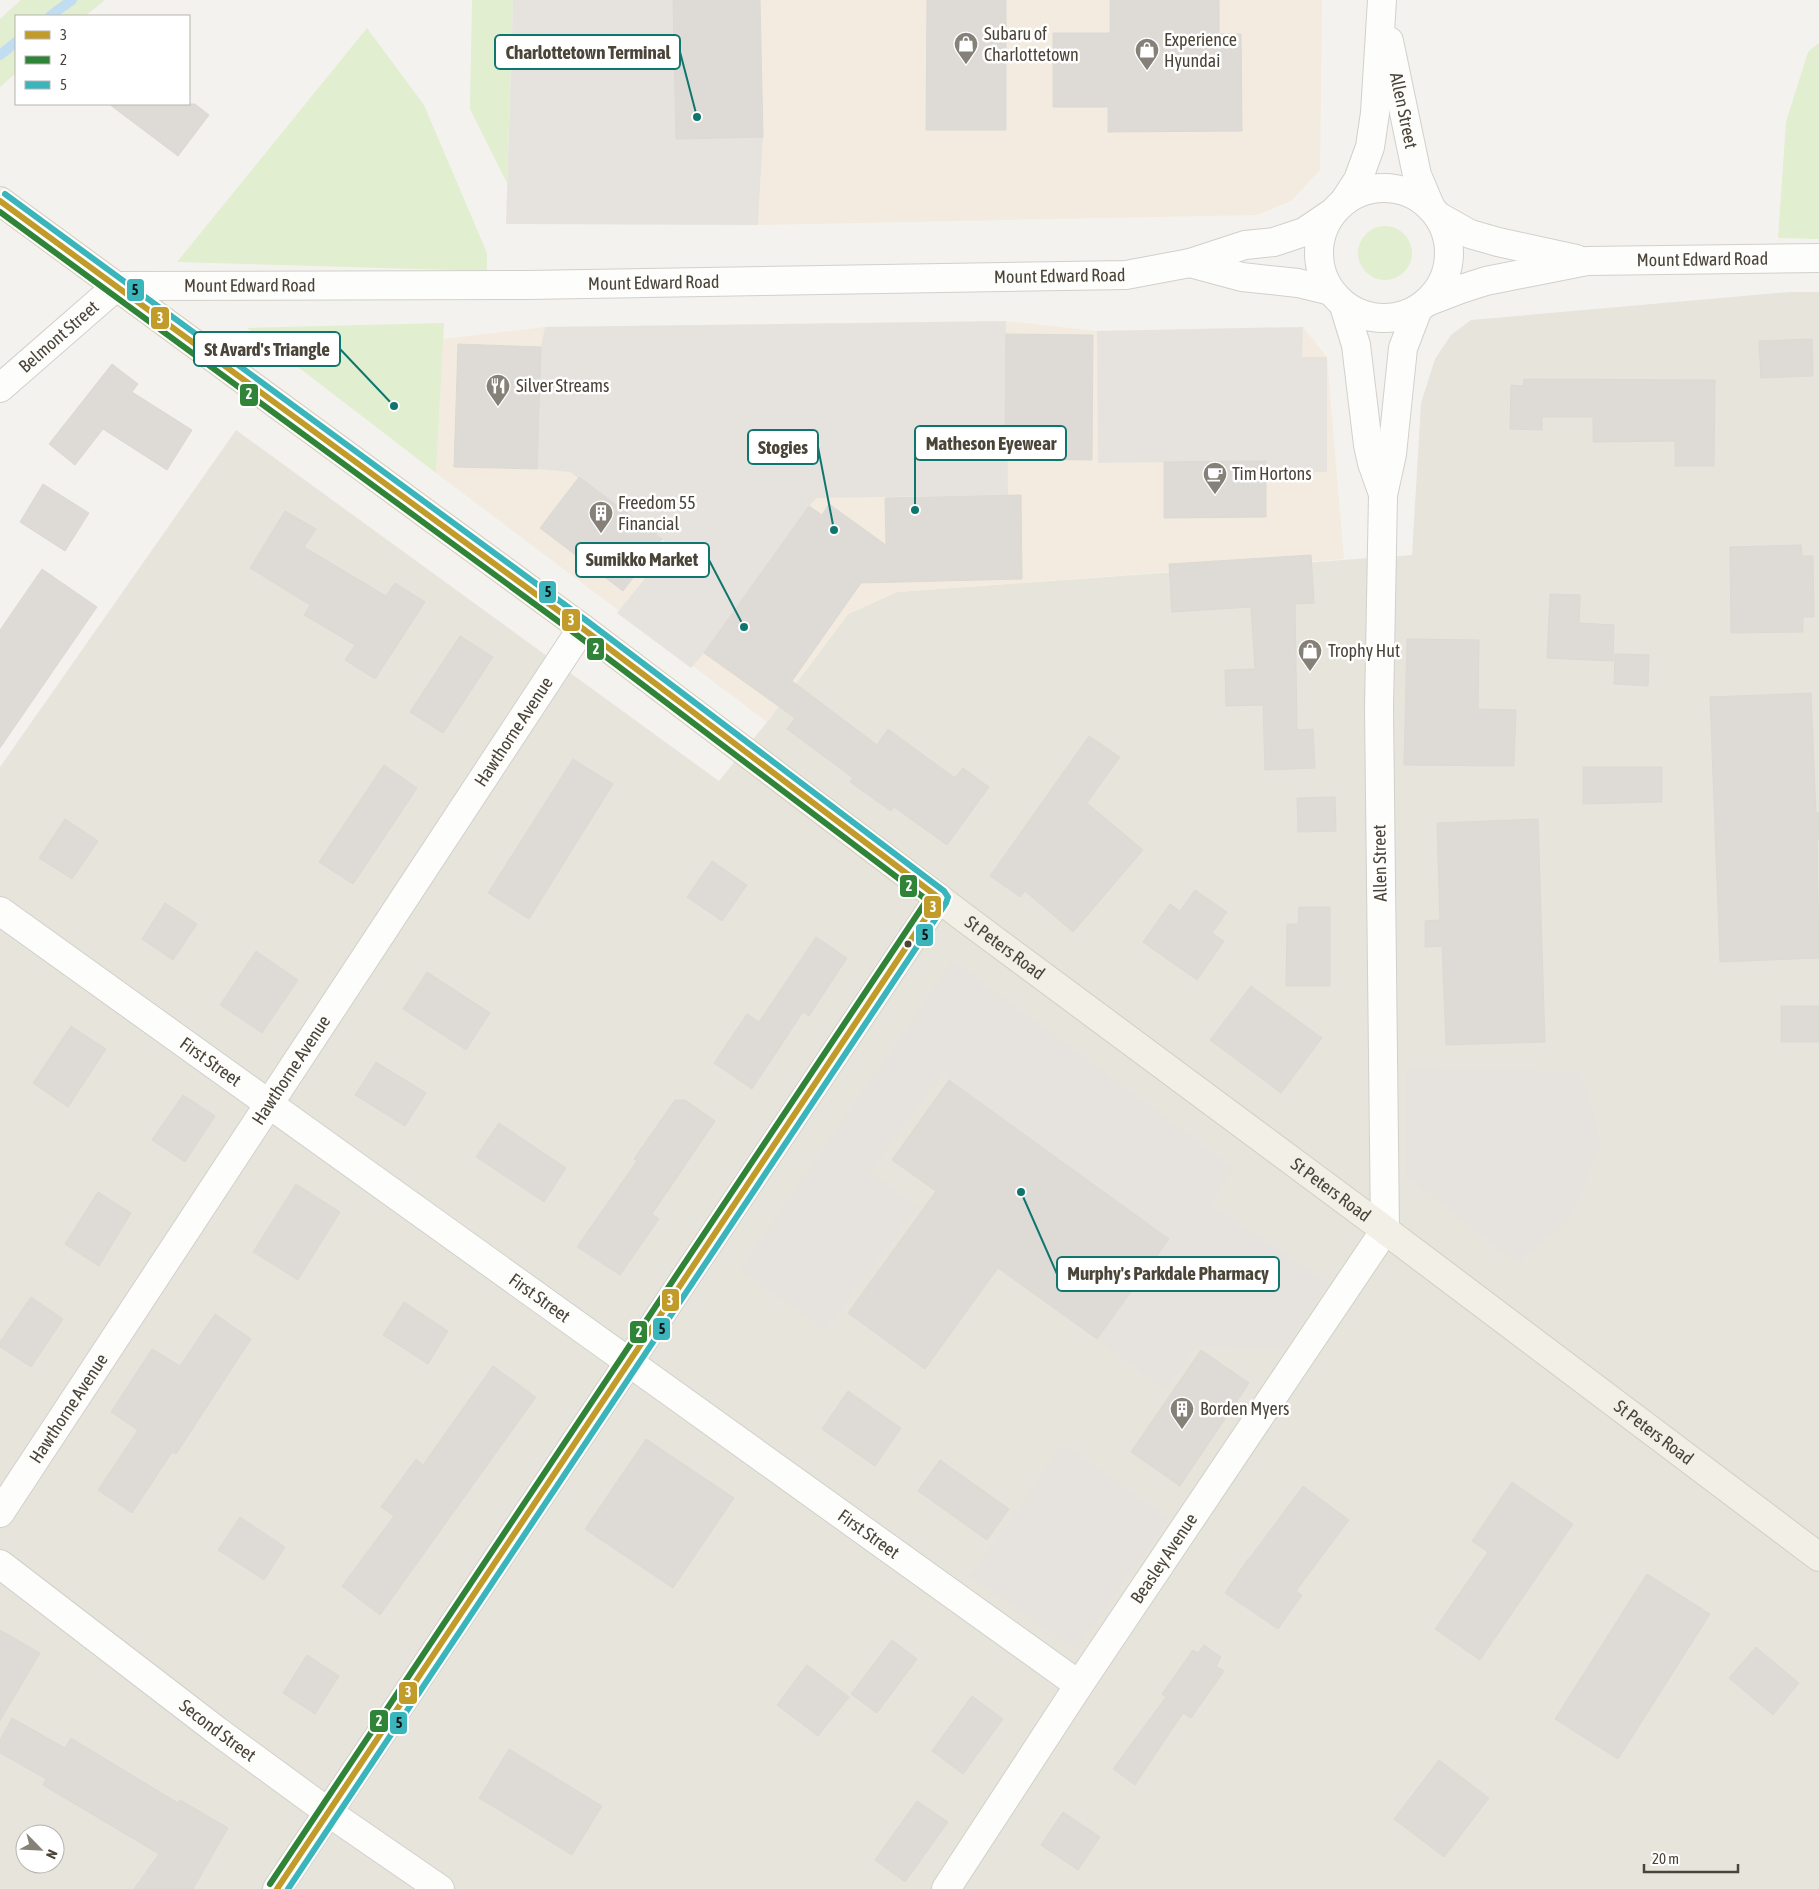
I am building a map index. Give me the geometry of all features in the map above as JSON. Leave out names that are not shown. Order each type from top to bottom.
[{"type":"main road","name":"St Peters Road","points":[[0,201],[582,628],[939,898],[1385,1230],[1819,1557]]},
{"type":"street","name":"Allen Street","points":[[1339,207],[1358,180],[1370,147],[1375,113],[1382,5]]},
{"type":"street","name":"Allen Street","points":[[1382,5],[1417,175],[1435,212]]},
{"type":"street","points":[[1390,188],[1399,189],[1416,196],[1435,212],[1446,233],[1449,252],[1447,271],[1439,288],[1422,306],[1400,317],[1381,319],[1362,315],[1337,298],[1321,272],[1318,252],[1322,231],[1339,207],[1362,192],[1390,188]]},
{"type":"street","name":"Mount Edward Road","points":[[117,286],[518,285],[1126,275],[1190,263],[1245,245],[1274,242],[1304,232],[1339,207]]},
{"type":"street","name":"Mount Edward Road","points":[[1435,212],[1470,234],[1587,262]]},
{"type":"street","name":"Mount Edward Road","points":[[1422,306],[1461,289],[1486,281],[1587,262],[1816,254]]},
{"type":"street","name":"Mount Edward Road","points":[[1190,263],[1242,277],[1298,283],[1337,298]]},
{"type":"street","name":"Belmont Street","points":[[0,388],[117,286]]},
{"type":"street","name":"Allen Street","points":[[1337,298],[1356,345],[1370,454],[1383,495]]},
{"type":"street","name":"Allen Street","points":[[1385,1230],[1379,708],[1383,495],[1392,454],[1403,348],[1422,306]]},
{"type":"street","name":"Hawthorne Avenue","points":[[0,1513],[582,628]]},
{"type":"street","points":[[277,1889],[939,898]]},
{"type":"street","name":"First Street","points":[[0,910],[1079,1685]]},
{"type":"street","name":"Beasley Avenue","points":[[946,1889],[1079,1685],[1385,1230]]},
{"type":"street","name":"Second Street","points":[[0,1564],[216,1730],[328,1812],[440,1889]]},
{"type":"shaded area","points":[[513,0],[673,0],[676,139],[763,137],[758,225],[506,224]]},
{"type":"shaded area","points":[[760,0],[1322,0],[1320,170],[1291,201],[1257,215],[758,225],[763,137]]},
{"type":"shaded area","points":[[1789,292],[1819,292],[1819,1889],[0,1889],[0,767],[236,430],[719,781],[767,722],[848,614],[897,592],[1412,555],[1421,403],[1435,359],[1451,335],[1471,320]]},
{"type":"shaded area","points":[[1006,321],[1097,331],[1303,327],[1327,357],[1344,559],[897,592],[848,614],[767,722],[436,473],[443,339],[545,327]]},
{"type":"shaded area","points":[[1006,321],[1008,495],[817,498],[809,506],[704,653],[691,668],[617,613],[671,546],[570,472],[537,469],[541,347],[545,327]]},
{"type":"shaded area","points":[[1303,327],[1302,357],[1327,357],[1327,472],[1266,473],[1265,461],[1098,463],[1097,331]]},
{"type":"shaded area","points":[[953,960],[1234,1168],[1210,1203],[1328,1283],[1284,1349],[1198,1345],[1165,1390],[1097,1339],[1169,1239],[949,1080],[943,1073],[870,1172],[918,1207],[825,1331],[740,1269]]},
{"type":"shaded area","points":[[1406,1069],[1579,1071],[1593,1107],[1600,1145],[1572,1217],[1517,1264],[1406,1176]]},
{"type":"shaded area","points":[[1063,1444],[1169,1518],[1076,1650],[970,1576]]},
{"type":"green space","points":[[21,0],[105,0],[86,15],[15,15],[15,74],[0,87],[0,19]]},
{"type":"green space","points":[[472,0],[513,0],[507,183],[470,109]]},
{"type":"green space","points":[[367,28],[424,105],[487,253],[487,271],[177,262]]},
{"type":"green space","points":[[1819,43],[1819,239],[1778,238],[1786,122],[1808,52]]},
{"type":"green space","points":[[1385,226],[1404,234],[1412,253],[1404,272],[1385,280],[1366,272],[1358,253],[1366,234]]},
{"type":"green space","points":[[444,323],[436,473],[247,328]]},
{"type":"building","points":[[673,0],[760,0],[763,137],[676,139]]},
{"type":"building","name":"Subaru of Charlottetown","points":[[927,0],[1006,0],[1006,130],[926,130]]},
{"type":"building","name":"Experience Hyundai","points":[[1110,0],[1219,0],[1219,34],[1241,34],[1242,131],[1108,132],[1108,107],[1053,107],[1053,33],[1110,33]]},
{"type":"building","points":[[195,104],[209,115],[178,156],[110,105]]},
{"type":"building","points":[[1006,334],[1093,335],[1092,460],[1005,459]]},
{"type":"building","points":[[1812,339],[1813,376],[1761,378],[1759,341]]},
{"type":"building","name":"Silver Streams","points":[[458,344],[541,347],[537,469],[454,467]]},
{"type":"building","points":[[112,364],[138,384],[132,392],[192,430],[167,470],[103,429],[75,465],[49,444]]},
{"type":"building","points":[[1524,379],[1715,380],[1714,466],[1675,466],[1675,441],[1593,442],[1593,417],[1542,417],[1542,430],[1510,429],[1511,385],[1523,386]]},
{"type":"building","name":"Tim Hortons","points":[[1266,461],[1266,517],[1164,518],[1164,462]]},
{"type":"building","name":"Freedom 55 Financial","points":[[579,477],[662,539],[623,591],[540,528]]},
{"type":"building","points":[[43,484],[89,513],[65,551],[20,522]]},
{"type":"building","points":[[1021,495],[1022,579],[861,583],[792,681],[877,745],[888,729],[955,778],[963,768],[989,787],[947,845],[894,807],[891,811],[850,782],[853,778],[787,729],[795,718],[704,653],[809,506],[822,515],[829,504],[886,545],[885,498]]},
{"type":"building","points":[[285,511],[316,529],[304,547],[386,596],[395,583],[425,602],[375,679],[345,660],[355,645],[304,615],[310,605],[250,568]]},
{"type":"building","points":[[1801,545],[1802,556],[1813,556],[1814,617],[1803,617],[1803,632],[1731,633],[1730,547]]},
{"type":"building","points":[[1311,555],[1314,603],[1295,604],[1297,730],[1313,729],[1315,768],[1265,770],[1263,705],[1226,706],[1225,670],[1255,669],[1251,607],[1172,612],[1169,564]]},
{"type":"building","points":[[42,569],[97,607],[0,748],[0,630]]},
{"type":"building","points":[[1550,594],[1580,595],[1579,623],[1614,625],[1613,661],[1547,658]]},
{"type":"building","points":[[460,636],[493,657],[443,733],[410,712]]},
{"type":"building","points":[[1407,639],[1479,640],[1478,709],[1516,710],[1514,766],[1404,765]]},
{"type":"building","points":[[1615,654],[1649,655],[1648,686],[1614,684]]},
{"type":"building","points":[[1811,693],[1816,813],[1819,813],[1819,839],[1817,839],[1819,958],[1720,962],[1710,697]]},
{"type":"building","points":[[1089,736],[1120,757],[1087,803],[1143,850],[1073,932],[1025,891],[1020,897],[990,876]]},
{"type":"building","points":[[573,759],[613,784],[529,919],[488,893]]},
{"type":"building","points":[[384,765],[417,788],[353,884],[319,862]]},
{"type":"building","points":[[1583,767],[1662,767],[1662,802],[1583,804]]},
{"type":"building","points":[[1335,797],[1336,831],[1298,832],[1297,798]]},
{"type":"building","points":[[65,819],[98,841],[72,879],[39,858]]},
{"type":"building","points":[[1538,819],[1545,1042],[1446,1045],[1442,946],[1425,947],[1425,921],[1440,920],[1437,823]]},
{"type":"building","points":[[712,861],[747,885],[722,921],[687,897]]},
{"type":"building","points":[[1195,890],[1227,912],[1212,933],[1224,941],[1197,980],[1143,942],[1170,904],[1180,911]]},
{"type":"building","points":[[165,903],[197,924],[173,960],[142,939]]},
{"type":"building","points":[[1299,907],[1330,907],[1330,986],[1286,986],[1287,924],[1298,924]]},
{"type":"building","points":[[816,937],[847,958],[809,1016],[803,1012],[752,1089],[714,1063],[747,1014],[759,1022]]},
{"type":"building","points":[[256,951],[298,980],[262,1033],[220,1005]]},
{"type":"building","points":[[427,972],[490,1013],[466,1050],[403,1009]]},
{"type":"building","points":[[1251,986],[1322,1038],[1281,1093],[1210,1040]]},
{"type":"building","points":[[1781,1006],[1819,1006],[1819,1042],[1781,1042]]},
{"type":"building","points":[[71,1026],[106,1049],[68,1107],[33,1083]]},
{"type":"building","points":[[376,1062],[426,1093],[405,1126],[355,1095]]},
{"type":"building","points":[[949,1080],[1169,1239],[1097,1339],[998,1268],[925,1369],[848,1313],[936,1191],[892,1160]]},
{"type":"building","points":[[183,1095],[215,1116],[185,1162],[152,1140]]},
{"type":"building","points":[[675,1100],[685,1100],[715,1121],[652,1214],[659,1219],[620,1275],[577,1247],[637,1161],[634,1159]]},
{"type":"building","points":[[499,1123],[566,1168],[544,1202],[476,1157]]},
{"type":"building","points":[[296,1184],[340,1212],[298,1280],[253,1252]]},
{"type":"building","points":[[98,1192],[131,1213],[99,1266],[65,1244]]},
{"type":"building","points":[[31,1297],[63,1319],[31,1367],[0,1347],[0,1342]]},
{"type":"building","points":[[404,1302],[448,1331],[428,1364],[383,1335]]},
{"type":"building","points":[[215,1314],[251,1339],[176,1454],[172,1452],[132,1513],[98,1490],[138,1430],[111,1412],[152,1349],[180,1366]]},
{"type":"building","name":"Borden Myers","points":[[1201,1350],[1249,1383],[1180,1486],[1131,1452]]},
{"type":"building","points":[[493,1366],[536,1397],[380,1615],[342,1586],[394,1516],[381,1507],[416,1459],[423,1465]]},
{"type":"building","points":[[848,1391],[901,1428],[875,1466],[822,1429]]},
{"type":"building","points":[[646,1439],[734,1498],[673,1588],[585,1529]]},
{"type":"building","points":[[940,1460],[1009,1509],[987,1540],[918,1491]]},
{"type":"building","points":[[1512,1482],[1573,1524],[1480,1660],[1435,1629],[1488,1552],[1472,1541]]},
{"type":"building","points":[[1303,1486],[1349,1520],[1296,1591],[1302,1595],[1278,1629],[1225,1593]]},
{"type":"building","points":[[240,1517],[285,1547],[264,1580],[218,1550]]},
{"type":"building","points":[[1647,1574],[1710,1614],[1618,1759],[1555,1719]]},
{"type":"building","points":[[0,1630],[40,1653],[0,1721]]},
{"type":"building","points":[[892,1640],[917,1659],[877,1713],[851,1694]]},
{"type":"building","points":[[1204,1645],[1221,1657],[1216,1666],[1224,1671],[1191,1718],[1183,1713],[1135,1785],[1113,1769],[1166,1697],[1162,1694],[1193,1650],[1198,1653]]},
{"type":"building","points":[[1756,1647],[1799,1683],[1773,1715],[1729,1678]]},
{"type":"building","points":[[307,1655],[339,1676],[315,1714],[283,1693]]},
{"type":"building","points":[[807,1665],[849,1697],[818,1736],[777,1705]]},
{"type":"building","points":[[972,1696],[1003,1719],[963,1774],[932,1751]]},
{"type":"building","points":[[12,1718],[65,1748],[71,1738],[178,1803],[180,1800],[228,1828],[193,1889],[134,1889],[159,1854],[43,1785],[46,1779],[0,1753],[0,1740]]},
{"type":"building","points":[[509,1749],[602,1806],[572,1855],[479,1798]]},
{"type":"building","points":[[1439,1760],[1489,1798],[1444,1857],[1394,1819]]},
{"type":"building","points":[[917,1801],[948,1822],[905,1882],[875,1860]]},
{"type":"building","points":[[1063,1812],[1100,1837],[1078,1870],[1041,1845]]},
{"type":"waterway","points":[[51,15],[72,0]]},
{"type":"waterway","points":[[0,55],[15,43]]},
{"type":"transit line","name":"5","points":[[5,194],[587,621],[944,891],[948,897],[946,903],[288,1889]]},
{"type":"transit line","name":"3","points":[[0,201],[582,628],[939,898],[277,1889]]},
{"type":"transit line","name":"2","points":[[0,212],[577,635],[927,900],[270,1884]]},
{"type":"place","name":"Subaru of Charlottetown","points":[[966,65]]},
{"type":"place","name":"Experience Hyundai","points":[[1147,71]]},
{"type":"place","name":"Charlottetown Terminal","points":[[697,117]]},
{"type":"place","name":"St Avard's Triangle","points":[[394,406]]},
{"type":"place","name":"Silver Streams","points":[[498,407]]},
{"type":"place","name":"Tim Hortons","points":[[1215,495]]},
{"type":"place","name":"Matheson Eyewear","points":[[915,510]]},
{"type":"place","name":"Stogies","points":[[834,530]]},
{"type":"place","name":"Freedom 55 Financial","points":[[601,534]]},
{"type":"place","name":"Sumikko Market","points":[[744,627]]},
{"type":"place","name":"Trophy Hut","points":[[1310,672]]},
{"type":"place","name":"Murphy's Parkdale Pharmacy","points":[[1021,1192]]},
{"type":"place","name":"Borden Myers","points":[[1182,1430]]}]
